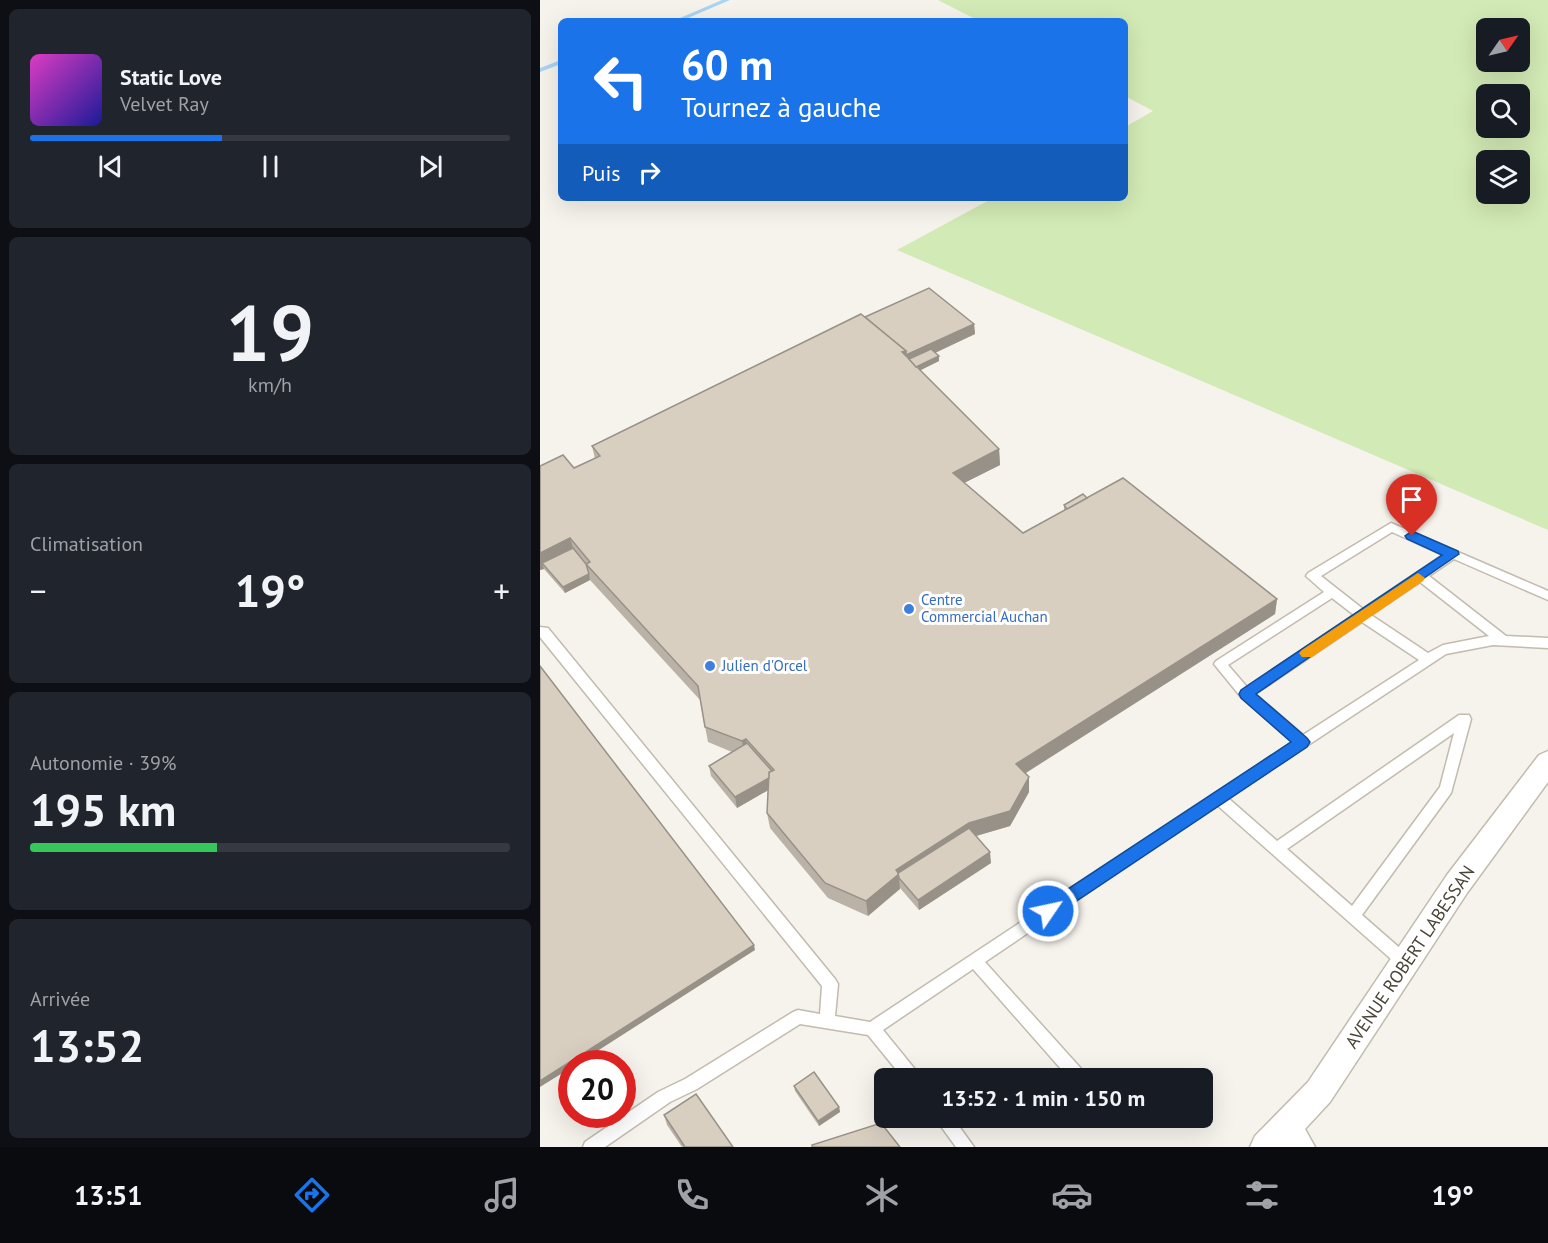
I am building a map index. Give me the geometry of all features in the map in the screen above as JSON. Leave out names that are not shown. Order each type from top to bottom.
[{"type":"street","name":"AVENUE ROBERT LABESSAN","points":[[1283,1140],[1319,1092],[1457,884],[1548,762]]},
{"type":"lane","points":[[1429,660],[1363,616],[1312,576],[1391,527],[1548,596]]},
{"type":"lane","points":[[1246,694],[1453,554]]},
{"type":"lane","points":[[1421,576],[1504,641]]},
{"type":"lane","points":[[1302,742],[1246,694],[1220,664],[1332,592]]},
{"type":"lane","points":[[540,633],[544,631],[830,984],[827,1021]]},
{"type":"lane","points":[[872,1029],[1218,797],[1443,650],[1493,640],[1548,643]]},
{"type":"lane","points":[[1276,849],[1464,719],[1446,789],[1353,916]]},
{"type":"lane","points":[[1218,797],[1405,962]]},
{"type":"lane","points":[[974,960],[1069,1068]]},
{"type":"lane","points":[[591,1147],[664,1097],[691,1084],[798,1017],[872,1029],[904,1068]]},
{"type":"lane","points":[[951,1128],[966,1147]]},
{"type":"green space","points":[[938,0],[1548,0],[1548,530],[897,250],[987,201],[1128,201],[1128,125],[1153,111],[1128,98],[1128,18],[973,18]]},
{"type":"building","points":[[929,288],[974,324],[906,355],[906,351],[865,317]]},
{"type":"building","name":"Centre Commercial Auchan","points":[[861,314],[906,351],[902,352],[999,449],[953,473],[1023,533],[1123,478],[1277,599],[1016,764],[1029,777],[1010,811],[969,823],[896,870],[899,874],[866,901],[825,883],[767,813],[769,772],[774,770],[746,739],[742,741],[705,727],[698,686],[586,564],[590,562],[570,538],[540,553],[540,466],[563,455],[574,468],[600,456],[592,446]]},
{"type":"building","points":[[931,349],[939,356],[916,367],[909,359]]},
{"type":"building","points":[[1083,494],[1087,498],[1067,509],[1064,505]]},
{"type":"building","points":[[573,548],[586,564],[589,574],[563,587],[542,563]]},
{"type":"building","points":[[540,666],[754,945],[589,1050],[558,1050],[558,1070],[540,1081]]},
{"type":"building","points":[[747,743],[772,771],[769,772],[769,778],[735,797],[709,766]]},
{"type":"building","points":[[969,828],[990,852],[918,900],[899,878],[898,873]]},
{"type":"building","points":[[814,1072],[839,1107],[818,1121],[794,1086]]},
{"type":"building","points":[[696,1094],[733,1147],[685,1147],[664,1115]]},
{"type":"building","points":[[874,1125],[874,1128],[885,1128],[900,1147],[812,1147],[812,1145]]},
{"type":"waterway","points":[[683,18],[727,0]]},
{"type":"waterway","points":[[540,70],[558,63]]},
{"type":"slow traffic","points":[[1307,653],[1418,578]]},
{"type":"place","name":"Centre Commercial Auchan","points":[[909,609]]},
{"type":"place","name":"Julien d'Orcel","points":[[710,666]]},
{"type":"route","points":[[1048,911],[1302,742],[1246,694],[1453,554],[1412,536]]}]
